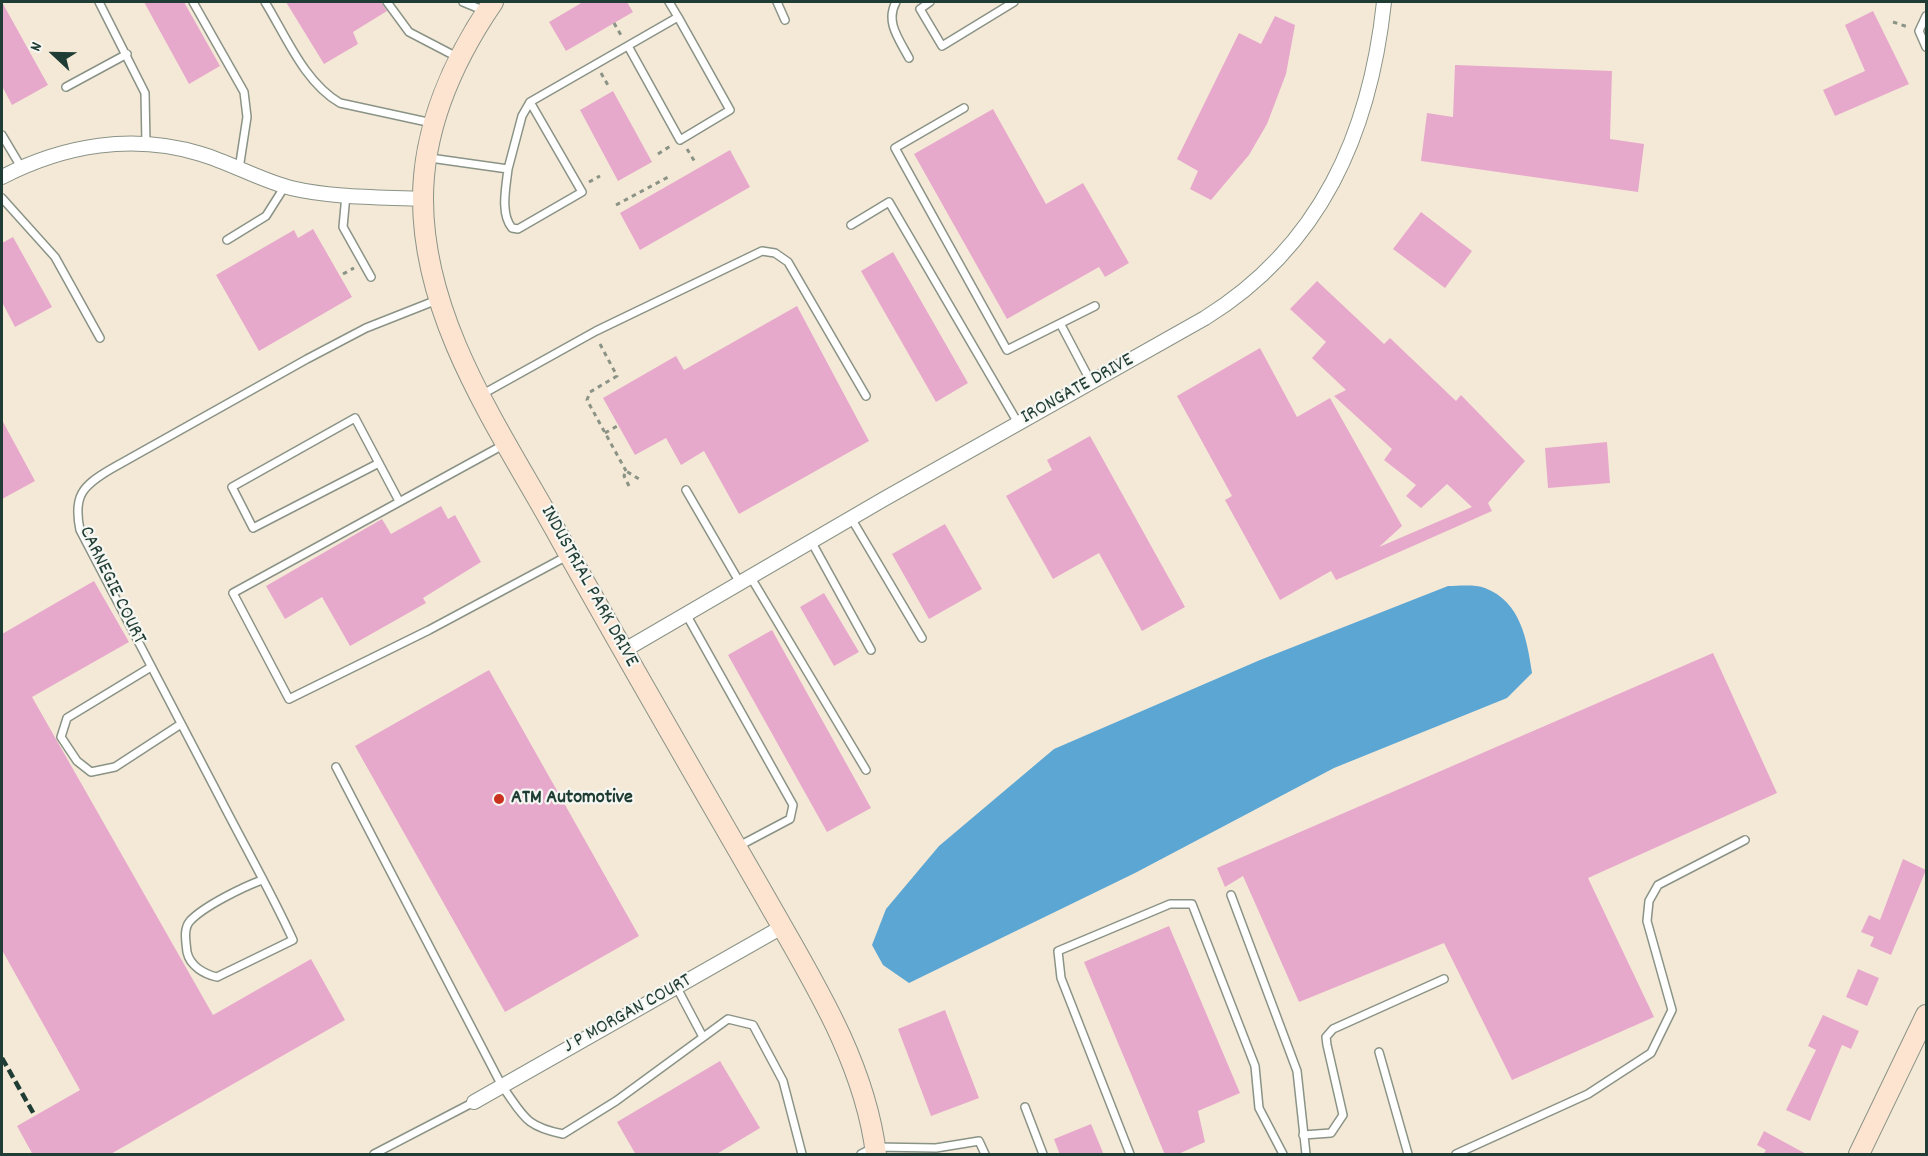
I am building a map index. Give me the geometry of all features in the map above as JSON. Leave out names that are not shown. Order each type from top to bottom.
[{"type":"street","name":"IRONGATE DRIVE","points":[[624,651],[851,518],[1231,302],[1274,262],[1309,221],[1329,188],[1361,121],[1374,69],[1384,2]]},
{"type":"street","name":"INDUSTRIAL PARK DRIVE","points":[[489,6],[459,58],[435,124],[427,158],[423,199],[432,267],[439,299],[452,337],[507,443],[812,978],[848,1054],[865,1101],[871,1152]]},
{"type":"street","points":[[2,177],[21,167],[96,144],[146,144],[202,154],[285,186],[346,195],[423,199]]},
{"type":"street","name":"J P MORGAN COURT","points":[[474,1102],[782,927]]},
{"type":"street","points":[[1859,1155],[1926,1015]]},
{"type":"lane","points":[[99,2],[145,93],[146,144]]},
{"type":"lane","points":[[193,2],[244,92],[247,117],[239,169]]},
{"type":"lane","points":[[265,2],[314,82],[327,95],[340,103],[435,124]]},
{"type":"lane","points":[[387,2],[398,21],[409,32],[459,58]]},
{"type":"lane","points":[[463,2],[489,6]]},
{"type":"lane","points":[[628,46],[680,140],[730,110],[669,2]]},
{"type":"lane","points":[[777,2],[785,20]]},
{"type":"lane","points":[[896,2],[891,16],[894,29],[909,58]]},
{"type":"lane","points":[[930,2],[920,9],[942,46],[1014,2]]},
{"type":"lane","points":[[1926,16],[1919,31],[1926,47]]},
{"type":"lane","points":[[530,102],[582,192],[518,229],[508,224],[505,203],[508,169],[516,134],[530,102],[678,17]]},
{"type":"lane","points":[[66,87],[127,54]]},
{"type":"lane","points":[[964,108],[895,148],[1007,350],[1095,306]]},
{"type":"lane","points":[[2,135],[21,167]]},
{"type":"lane","points":[[427,158],[508,169]]},
{"type":"lane","points":[[227,240],[266,216],[285,186]]},
{"type":"lane","points":[[346,195],[343,226],[371,277]]},
{"type":"lane","points":[[2,198],[56,257],[100,338]]},
{"type":"lane","points":[[851,225],[889,202],[1018,423]]},
{"type":"lane","points":[[481,395],[596,331],[762,251],[775,253],[788,262],[866,396]]},
{"type":"lane","name":"CARNEGIE COURT","points":[[262,880],[241,888],[189,922],[185,936],[188,957],[204,974],[217,977],[293,940],[152,667],[80,530],[76,508],[80,496],[92,480],[366,328],[439,299]]},
{"type":"lane","points":[[1060,325],[1091,382]]},
{"type":"lane","points":[[379,463],[253,528],[232,487],[355,418],[379,463],[399,501]]},
{"type":"lane","points":[[507,443],[233,593],[289,699],[429,630],[569,555]]},
{"type":"lane","points":[[686,490],[866,770]]},
{"type":"lane","points":[[851,518],[922,638]]},
{"type":"lane","points":[[811,541],[871,650]]},
{"type":"lane","points":[[686,614],[793,805],[790,819],[737,848]]},
{"type":"lane","points":[[152,667],[67,718],[61,737],[77,761],[91,772],[115,767],[181,724]]},
{"type":"lane","points":[[336,767],[502,1086],[527,1120],[540,1129],[563,1134],[616,1101],[728,1019],[753,1025],[783,1081],[802,1155]]},
{"type":"lane","points":[[1456,1155],[1588,1094],[1652,1053],[1672,1010],[1647,921],[1649,901],[1659,885],[1744,840]]},
{"type":"lane","points":[[1231,896],[1297,1071],[1306,1155]]},
{"type":"lane","points":[[1130,1155],[1061,978],[1058,951],[1170,904],[1192,904],[1255,1066],[1259,1108],[1283,1155]]},
{"type":"lane","points":[[1303,1135],[1331,1133],[1343,1115],[1326,1037],[1333,1029],[1444,979]]},
{"type":"lane","points":[[677,988],[703,1037]]},
{"type":"lane","points":[[1379,1052],[1408,1155]]},
{"type":"lane","points":[[374,1155],[474,1102]]},
{"type":"lane","points":[[1025,1107],[1043,1155]]},
{"type":"lane","points":[[871,1152],[936,1151],[979,1141],[985,1155]]},
{"type":"path","points":[[1893,22],[1919,31]]},
{"type":"path","points":[[614,23],[622,36]]},
{"type":"path","points":[[616,205],[670,176]]},
{"type":"path","points":[[600,344],[617,375],[590,392],[587,400],[626,471],[633,473],[639,479]]},
{"type":"path","points":[[605,433],[619,425]]},
{"type":"path","points":[[626,471],[624,476],[629,486]]},
{"type":"water","points":[[1448,586],[1481,587],[1497,594],[1507,603],[1520,623],[1528,648],[1532,673],[1507,698],[1334,768],[1135,873],[909,983],[883,965],[872,945],[886,909],[939,846],[1054,749],[1260,660]]},
{"type":"building","points":[[2,2],[48,85],[12,105],[2,86]]},
{"type":"building","points":[[144,2],[184,2],[220,66],[189,84]]},
{"type":"building","points":[[286,2],[381,2],[387,11],[353,32],[358,44],[324,64]]},
{"type":"building","points":[[583,2],[627,2],[633,12],[566,51],[549,22]]},
{"type":"building","points":[[1873,11],[1909,84],[1835,116],[1823,90],[1865,71],[1845,25]]},
{"type":"building","points":[[1275,16],[1295,25],[1286,74],[1267,124],[1249,155],[1211,200],[1190,189],[1198,171],[1177,159],[1239,33],[1261,44]]},
{"type":"building","points":[[1455,65],[1612,71],[1610,139],[1644,144],[1638,192],[1421,161],[1427,113],[1453,117]]},
{"type":"building","points":[[613,91],[652,162],[618,181],[580,110]]},
{"type":"building","points":[[993,109],[1046,204],[1083,183],[1129,263],[1105,277],[1099,267],[1007,319],[914,154]]},
{"type":"building","points":[[730,150],[750,187],[640,250],[620,213]]},
{"type":"building","points":[[1421,212],[1472,251],[1445,288],[1393,249]]},
{"type":"building","points":[[313,229],[352,297],[259,351],[216,275],[294,230],[298,238]]},
{"type":"building","points":[[13,237],[52,307],[15,327],[2,302],[2,243]]},
{"type":"building","points":[[893,252],[968,383],[936,402],[861,271]]},
{"type":"building","points":[[1317,281],[1384,344],[1390,338],[1456,401],[1461,395],[1525,461],[1488,503],[1492,511],[1336,580],[1331,571],[1280,600],[1225,500],[1232,496],[1177,396],[1260,348],[1297,417],[1330,398],[1402,526],[1379,547],[1472,507],[1447,484],[1421,508],[1406,496],[1416,485],[1384,460],[1392,449],[1334,396],[1346,390],[1312,358],[1326,342],[1290,309]]},
{"type":"building","points":[[797,306],[869,441],[739,514],[704,451],[681,465],[666,438],[635,455],[603,398],[676,356],[684,370]]},
{"type":"building","points":[[2,420],[35,481],[2,499]]},
{"type":"building","points":[[1090,436],[1185,607],[1142,631],[1099,553],[1053,579],[1006,496],[1052,470],[1047,460]]},
{"type":"building","points":[[1607,442],[1610,483],[1548,488],[1545,448]]},
{"type":"building","points":[[441,506],[448,519],[455,515],[481,562],[423,598],[426,603],[350,646],[322,597],[285,619],[266,586],[382,519],[391,534]]},
{"type":"building","points":[[945,524],[982,589],[929,619],[892,554]]},
{"type":"building","points":[[94,581],[129,642],[32,697],[213,1015],[311,959],[345,1020],[109,1155],[33,1155],[17,1126],[80,1090],[2,950],[2,634]]},
{"type":"building","points":[[824,593],[859,652],[834,666],[800,607]]},
{"type":"building","points":[[772,630],[871,808],[827,832],[728,655]]},
{"type":"building","points":[[1713,653],[1777,793],[1588,878],[1654,1017],[1512,1080],[1444,943],[1299,1002],[1243,876],[1225,887],[1217,868]]},
{"type":"building","points":[[489,670],[639,936],[505,1012],[355,746]]},
{"type":"building","points":[[1903,859],[1926,870],[1891,955],[1870,946],[1874,937],[1861,932],[1869,915],[1880,920]]},
{"type":"building","points":[[1169,926],[1240,1093],[1198,1111],[1205,1142],[1176,1155],[1165,1155],[1084,962]]},
{"type":"building","points":[[1858,969],[1879,978],[1867,1006],[1846,997]]},
{"type":"building","points":[[945,1010],[979,1098],[931,1116],[898,1029]]},
{"type":"building","points":[[1823,1015],[1859,1031],[1851,1049],[1842,1045],[1810,1121],[1786,1110],[1816,1050],[1808,1046]]},
{"type":"building","points":[[720,1061],[760,1128],[715,1155],[636,1155],[617,1122]]},
{"type":"building","points":[[1091,1124],[1104,1155],[1060,1155],[1054,1139]]},
{"type":"building","points":[[1764,1131],[1808,1155],[1763,1155],[1766,1150],[1757,1145]]},
{"type":"railway","points":[[2,1058],[35,1116]]},
{"type":"place","name":"ATM Automotive","points":[[499,799]]}]
